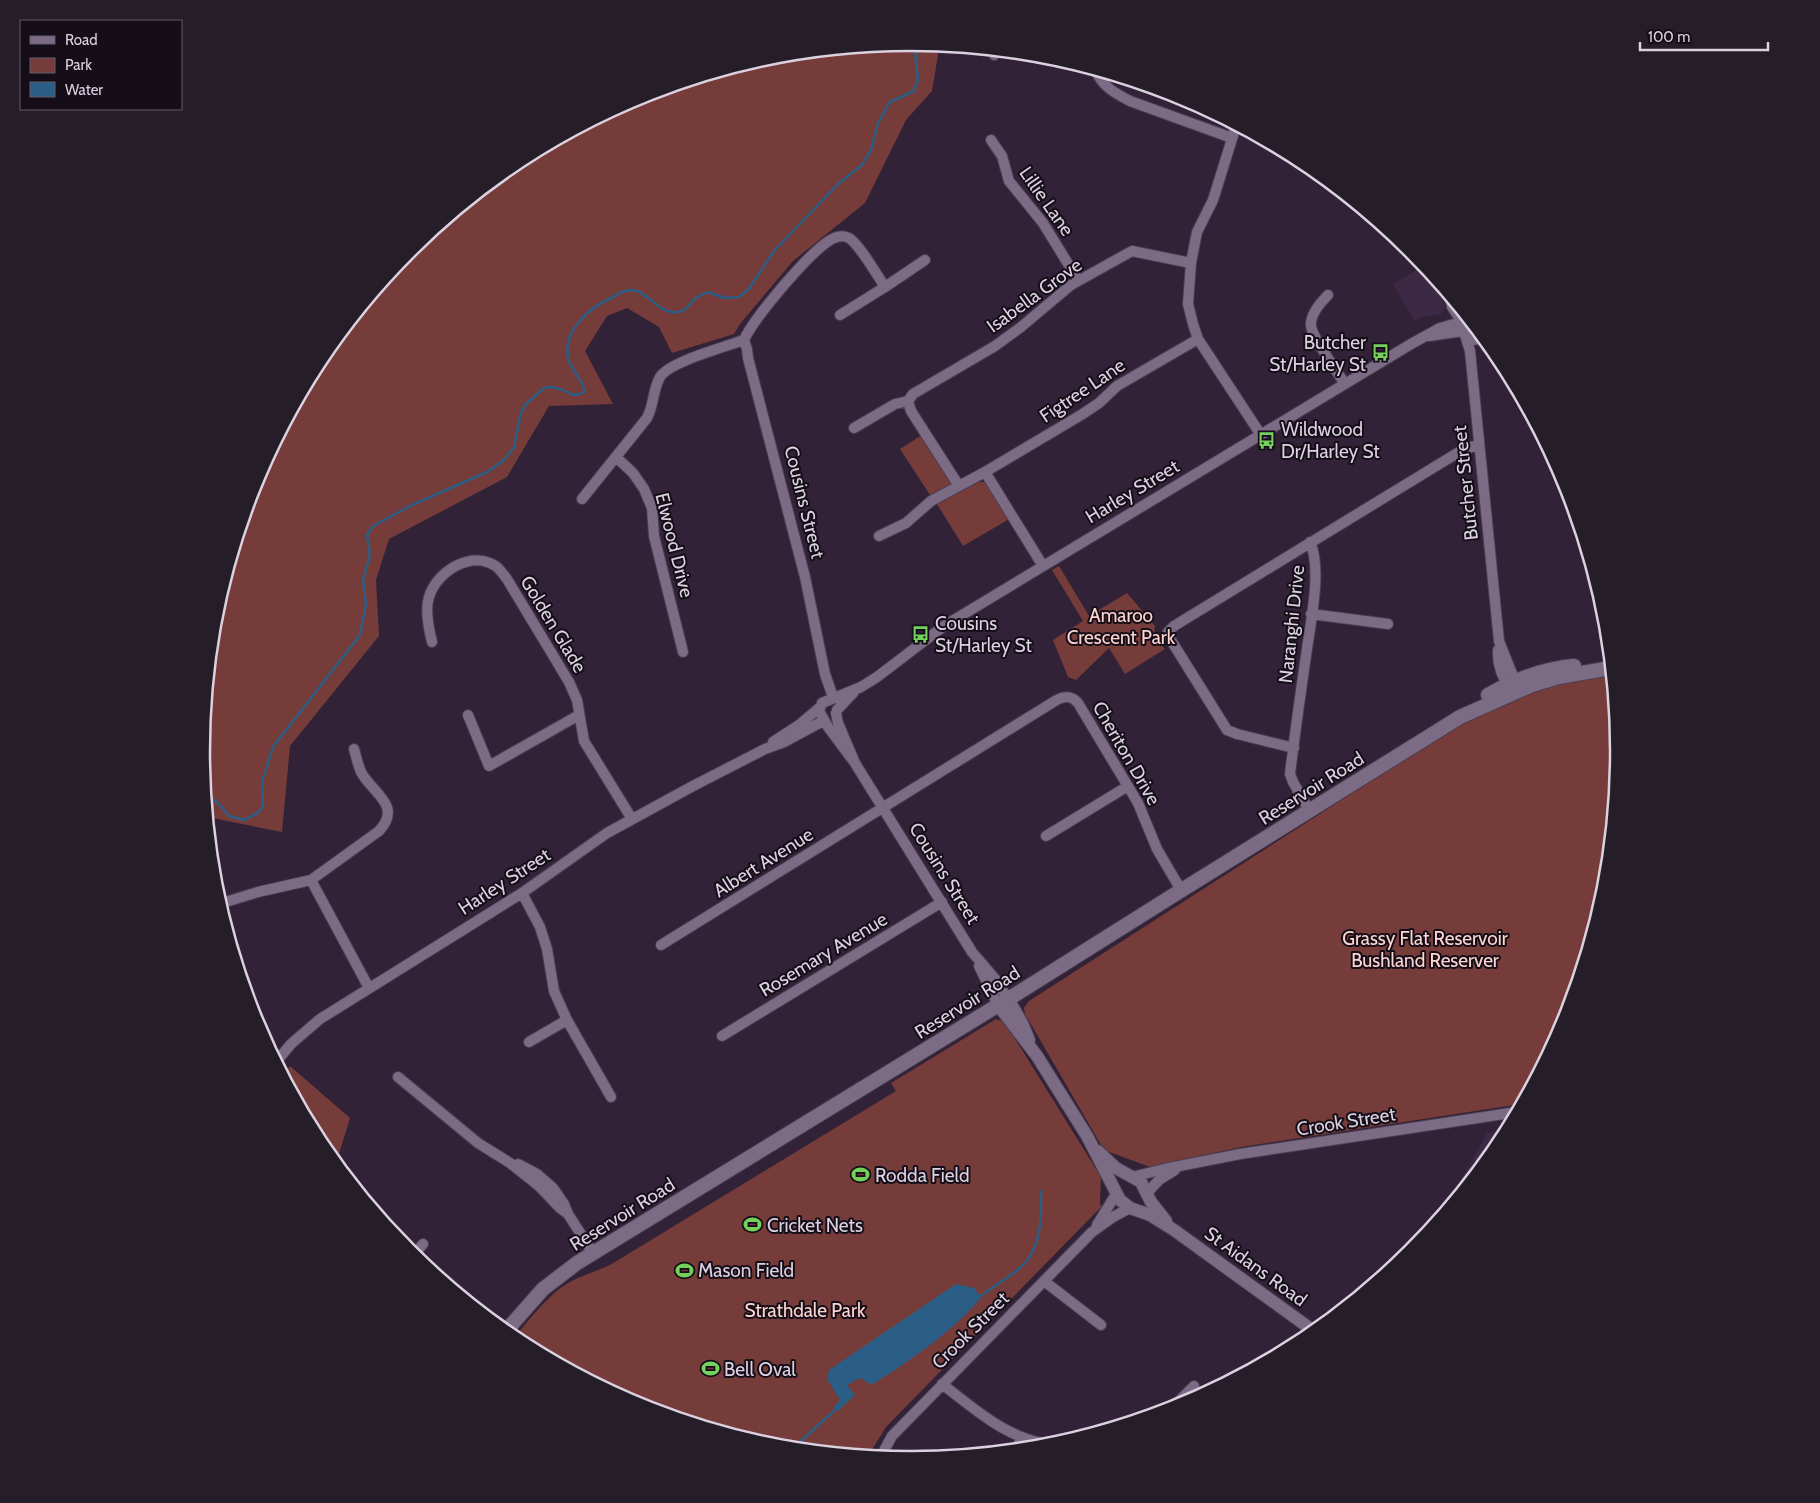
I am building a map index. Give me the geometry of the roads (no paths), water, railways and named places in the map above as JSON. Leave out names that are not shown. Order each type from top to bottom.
[{"type":"main road","name":"Reservoir Road","points":[[510,1326],[549,1284],[592,1253],[1003,1002],[1460,717],[1512,686],[1545,681],[1605,667]]},
{"type":"street","points":[[1099,77],[1114,93],[1232,138]]},
{"type":"street","points":[[1234,131],[1213,200],[1197,232],[1191,262],[1188,304],[1198,338],[1260,435]]},
{"type":"street","name":"Lillie Lane","points":[[991,140],[1002,156],[1009,182],[1044,223],[1078,280]]},
{"type":"street","points":[[582,500],[647,418],[654,402],[657,383],[662,374],[674,365],[744,340],[749,328],[801,265],[832,238],[841,236],[849,238],[861,251],[885,287]]},
{"type":"street","name":"Isabella Grove","points":[[854,428],[895,404],[908,401],[913,394],[1001,342],[1078,280],[1132,251],[1191,262]]},
{"type":"street","points":[[840,315],[926,260]]},
{"type":"street","points":[[1328,295],[1319,305],[1312,319],[1311,326],[1345,384]]},
{"type":"street","name":"Butcher Street","points":[[1454,311],[1464,331]]},
{"type":"street","name":"Butcher Street","points":[[1462,320],[1470,352],[1499,641],[1498,662],[1512,686]]},
{"type":"street","name":"Harley Street","points":[[280,1057],[309,1028],[369,988],[522,893],[607,833],[765,749],[799,725],[824,701],[861,687],[892,668],[935,632],[1043,566],[1440,328],[1472,334]]},
{"type":"street","name":"Harley Street","points":[[1464,331],[1470,330]]},
{"type":"street","name":"Figtree Lane","points":[[879,536],[906,522],[931,501],[986,472],[1087,411],[1099,403],[1117,386],[1198,338]]},
{"type":"street","name":"Cousins Street","points":[[744,340],[748,349],[748,358],[805,577],[825,674],[834,697],[838,724],[855,763]]},
{"type":"street","points":[[908,401],[911,411],[958,486]]},
{"type":"street","name":"Naranghi Drive","points":[[1309,810],[1291,777],[1315,566],[1314,550],[1310,542],[1459,452],[1479,444]]},
{"type":"street","name":"Elwood Drive","points":[[616,457],[633,473],[644,488],[652,508],[654,536],[683,652]]},
{"type":"street","points":[[986,472],[1043,566]]},
{"type":"street","points":[[1294,748],[1227,730],[1167,634],[1174,626],[1310,542]]},
{"type":"street","name":"Golden Glade","points":[[432,642],[428,629],[429,597],[437,583],[454,566],[472,560],[496,567],[507,579],[569,682],[577,700],[584,740],[632,819]]},
{"type":"street","points":[[1311,614],[1388,624]]},
{"type":"street","name":"Cousins Street","points":[[825,674],[819,706],[824,721],[855,763],[972,952],[996,980],[1003,1002],[1022,1023],[1036,1056],[1087,1136],[1116,1193]]},
{"type":"street","name":"Harley Street","points":[[765,749],[784,742],[824,721],[861,687]]},
{"type":"street","name":"Cheriton Drive","points":[[883,808],[1059,698],[1067,696],[1073,698],[1078,703],[1128,786],[1142,811],[1157,849],[1181,890]]},
{"type":"street","points":[[468,716],[489,766],[579,715]]},
{"type":"street","points":[[226,902],[258,892],[311,880],[379,831],[387,820],[388,810],[384,799],[370,785],[361,771],[354,749]]},
{"type":"street","points":[[1046,836],[1128,786]]},
{"type":"street","name":"Albert Avenue","points":[[661,945],[883,808]]},
{"type":"street","points":[[311,880],[369,988]]},
{"type":"street","points":[[522,893],[540,927],[547,949],[554,991],[567,1020],[611,1097]]},
{"type":"street","name":"Rosemary Avenue","points":[[722,1036],[942,902]]},
{"type":"street","points":[[529,1042],[567,1020]]},
{"type":"street","points":[[398,1077],[478,1143],[542,1183],[562,1210],[568,1214],[592,1253]]},
{"type":"street","name":"Crook Street","points":[[1132,1177],[1240,1154],[1509,1113]]},
{"type":"street","name":"Cousins Street","points":[[1087,1136],[1107,1160],[1132,1177]]},
{"type":"street","name":"Crook Street","points":[[1147,1194],[1159,1180],[1180,1167]]},
{"type":"street","points":[[1132,1177],[1141,1182],[1147,1194],[1140,1205],[1130,1208],[1123,1204],[1116,1193],[1122,1182],[1132,1177]]},
{"type":"street","name":"Crook Street","points":[[1092,1232],[1116,1193]]},
{"type":"street","name":"St Aidans Road","points":[[1147,1194],[1155,1209],[1174,1230]]},
{"type":"street","name":"Crook Street","points":[[884,1451],[892,1436],[1092,1232],[1130,1208]]},
{"type":"street","name":"St Aidans Road","points":[[1130,1208],[1150,1216],[1174,1230],[1308,1327]]},
{"type":"street","points":[[418,1250],[423,1244]]},
{"type":"street","points":[[1044,1281],[1101,1325]]},
{"type":"street","points":[[942,1384],[996,1424],[1022,1439],[1031,1441]]},
{"type":"street","points":[[1185,1395],[1194,1386]]},
{"type":"street","points":[[1020,1443],[1022,1439]]},
{"type":"water","points":[[956,1284],[974,1288],[979,1295],[985,1293],[948,1331],[875,1383],[870,1384],[860,1378],[847,1385],[855,1395],[839,1410],[835,1410],[834,1407],[840,1400],[827,1379],[829,1370]]},
{"type":"waterway","points":[[211,798],[229,816],[244,820],[258,813],[263,806],[262,782],[273,747],[360,635],[366,605],[363,580],[370,555],[367,535],[373,526],[412,505],[487,472],[504,460],[514,447],[521,412],[526,404],[544,388],[552,387],[573,395],[585,391],[569,362],[567,347],[569,338],[579,322],[601,303],[622,292],[633,290],[642,293],[661,308],[671,312],[680,312],[696,298],[708,292],[725,298],[739,297],[749,289],[774,251],[838,184],[862,165],[871,150],[878,123],[890,102],[914,91],[918,80],[915,51]]},
{"type":"waterway","points":[[985,1293],[1016,1271],[1034,1249],[1039,1233],[1041,1191]]},
{"type":"waterway","points":[[799,1443],[835,1410]]},
{"type":"place","name":"Butcher St/Harley St","points":[[1380,353]]},
{"type":"place","name":"Wildwood Dr/Harley St","points":[[1267,440]]},
{"type":"place","name":"Cousins St/Harley St","points":[[921,634]]},
{"type":"place","name":"Rodda Field","points":[[861,1175]]},
{"type":"place","name":"Cricket Nets","points":[[753,1225]]},
{"type":"place","name":"Mason Field","points":[[684,1270]]},
{"type":"place","name":"Bell Oval","points":[[710,1369]]},
{"type":"park label","name":"Amaroo Crescent Park","points":[[1121,626]]},
{"type":"park label","name":"Grassy Flat Reservoir Bushland Reserver","points":[[1425,949]]},
{"type":"park label","name":"Strathdale Park","points":[[805,1310]]}]
